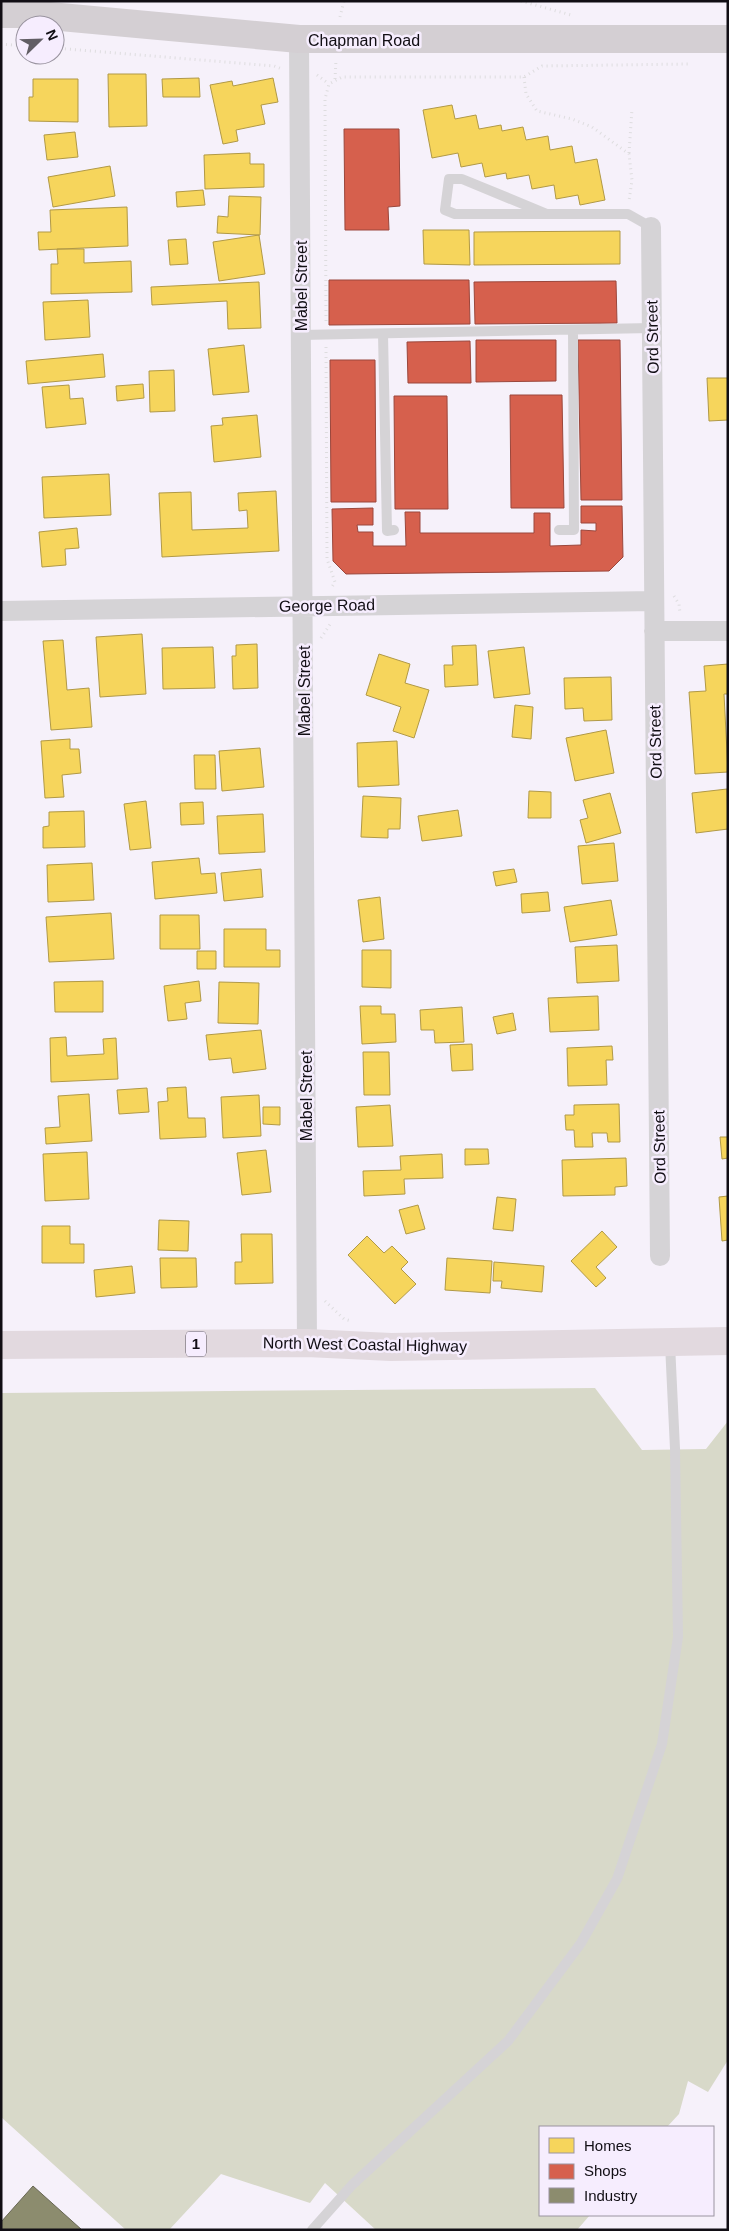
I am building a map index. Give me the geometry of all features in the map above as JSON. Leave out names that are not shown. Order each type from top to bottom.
[{"type":"highway","name":"North West Coastal Highway","points":[[1,1345],[307,1343],[391,1347],[728,1341]]},
{"type":"main road","name":"Chapman Road","points":[[1,14],[28,14],[299,40],[728,39]]},
{"type":"street","name":"Mabel Street","points":[[299,40],[307,1343]]},
{"type":"street","name":"Ord Street","points":[[651,227],[660,1256]]},
{"type":"street","name":"George Road","points":[[1,611],[654,601]]},
{"type":"street","points":[[654,631],[728,630]]},
{"type":"lane","points":[[547,214],[462,179],[449,179],[446,210],[455,214],[547,214],[628,214],[651,227]]},
{"type":"lane","points":[[301,335],[652,328]]},
{"type":"lane","points":[[559,530],[574,530],[573,330]]},
{"type":"lane","points":[[383,334],[387,531],[394,530]]},
{"type":"lane","points":[[312,2230],[352,2185],[508,2041],[581,1943],[617,1879],[662,1744],[678,1637],[675,1449],[670,1342]]},
{"type":"path","points":[[337,25],[344,1]]},
{"type":"path","points":[[521,1],[570,15],[580,15]]},
{"type":"path","points":[[1,44],[15,45]]},
{"type":"path","points":[[65,49],[274,66],[284,70]]},
{"type":"path","points":[[336,58],[335,79],[342,76],[524,77],[542,66],[688,64],[697,58]]},
{"type":"path","points":[[315,73],[329,84]]},
{"type":"path","points":[[524,77],[526,94],[537,111],[572,119],[592,127],[629,154]]},
{"type":"path","points":[[628,206],[632,180],[629,154],[632,109]]},
{"type":"green space","points":[[595,1388],[642,1450],[706,1449],[728,1421],[728,2060],[708,2092],[688,2081],[679,2114],[668,2126],[539,2126],[539,2216],[589,2216],[577,2230],[376,2230],[325,2183],[310,2203],[221,2174],[169,2230],[126,2230],[1,2117],[1,1393]]},
{"type":"building: Homes","points":[[108,74],[146,74],[147,126],[109,127]]},
{"type":"building: Homes","points":[[199,78],[200,97],[163,97],[162,79]]},
{"type":"building: Homes","points":[[273,78],[278,102],[261,105],[265,124],[236,130],[238,141],[223,144],[210,85],[232,81],[233,86]]},
{"type":"building: Homes","points":[[33,79],[78,79],[78,122],[29,121],[29,97],[33,97]]},
{"type":"building: Homes","points":[[452,105],[455,119],[476,115],[479,129],[501,125],[502,131],[523,127],[526,140],[548,136],[550,150],[572,146],[575,163],[597,159],[605,200],[580,205],[578,195],[556,199],[554,185],[532,189],[529,175],[507,179],[506,173],[485,177],[482,163],[461,167],[458,153],[432,158],[423,110]]},
{"type":"building: Homes","points":[[75,132],[78,157],[47,160],[44,135]]},
{"type":"building: Homes","points":[[250,153],[250,164],[264,164],[264,187],[205,189],[204,155]]},
{"type":"building: Homes","points":[[110,166],[115,196],[53,207],[48,177]]},
{"type":"building: Homes","points":[[203,190],[205,205],[177,207],[176,192]]},
{"type":"building: Homes","points":[[229,196],[261,197],[260,235],[217,233],[218,216],[228,217]]},
{"type":"building: Homes","points":[[127,207],[128,246],[39,250],[38,232],[51,232],[50,210]]},
{"type":"building: Homes","points":[[423,230],[469,230],[470,265],[424,264]]},
{"type":"building: Homes","points":[[620,231],[620,264],[474,265],[474,232]]},
{"type":"building: Homes","points":[[259,235],[265,274],[219,281],[213,242]]},
{"type":"building: Homes","points":[[186,239],[188,264],[170,265],[168,240]]},
{"type":"building: Homes","points":[[57,249],[84,249],[84,263],[131,261],[132,292],[51,294],[51,264],[58,264]]},
{"type":"building: Homes","points":[[259,282],[261,328],[228,329],[227,301],[152,305],[151,287]]},
{"type":"building: Homes","points":[[88,300],[90,337],[45,340],[43,302]]},
{"type":"building: Homes","points":[[244,345],[249,392],[213,395],[208,349]]},
{"type":"building: Homes","points":[[103,354],[105,377],[28,384],[26,361]]},
{"type":"building: Homes","points":[[174,370],[175,411],[150,412],[149,371]]},
{"type":"building: Homes","points":[[707,378],[728,378],[728,420],[709,421]]},
{"type":"building: Homes","points":[[143,384],[144,398],[117,401],[116,386]]},
{"type":"building: Homes","points":[[69,385],[70,399],[83,398],[86,424],[46,428],[42,387]]},
{"type":"building: Homes","points":[[257,415],[261,457],[214,462],[211,426],[223,425],[222,418]]},
{"type":"building: Homes","points":[[109,474],[111,515],[44,518],[42,477]]},
{"type":"building: Homes","points":[[276,491],[279,551],[162,557],[159,493],[191,492],[192,530],[248,528],[247,510],[239,511],[238,493]]},
{"type":"building: Homes","points":[[77,528],[79,548],[65,549],[66,565],[42,567],[39,532]]},
{"type":"building: Homes","points":[[142,634],[146,694],[100,697],[96,637]]},
{"type":"building: Homes","points":[[63,640],[67,690],[89,688],[92,727],[51,730],[43,641]]},
{"type":"building: Homes","points":[[257,644],[258,688],[233,689],[232,656],[236,656],[236,645]]},
{"type":"building: Homes","points":[[476,645],[478,685],[445,687],[444,665],[453,665],[452,646]]},
{"type":"building: Homes","points":[[213,647],[215,688],[163,689],[162,648]]},
{"type":"building: Homes","points":[[524,647],[530,694],[494,698],[488,651]]},
{"type":"building: Homes","points":[[379,654],[410,664],[405,683],[429,690],[414,738],[393,731],[401,707],[366,695]]},
{"type":"building: Homes","points":[[728,664],[728,694],[724,694],[728,772],[695,774],[689,692],[706,691],[704,666]]},
{"type":"building: Homes","points":[[611,677],[612,720],[584,721],[583,708],[565,709],[564,678]]},
{"type":"building: Homes","points":[[515,705],[533,707],[531,739],[512,737]]},
{"type":"building: Homes","points":[[606,730],[614,773],[575,781],[566,738]]},
{"type":"building: Homes","points":[[70,739],[70,749],[79,749],[81,773],[62,775],[64,797],[45,798],[41,741]]},
{"type":"building: Homes","points":[[397,741],[399,785],[358,787],[357,743]]},
{"type":"building: Homes","points":[[260,748],[264,787],[222,791],[219,751]]},
{"type":"building: Homes","points":[[194,755],[215,755],[216,789],[195,789]]},
{"type":"building: Homes","points":[[727,789],[728,829],[696,833],[692,793]]},
{"type":"building: Homes","points":[[529,791],[551,792],[551,818],[528,818]]},
{"type":"building: Homes","points":[[610,793],[621,833],[586,843],[580,820],[588,818],[583,800]]},
{"type":"building: Homes","points":[[363,796],[401,798],[400,829],[388,829],[388,838],[361,837]]},
{"type":"building: Homes","points":[[146,801],[151,848],[130,850],[124,804]]},
{"type":"building: Homes","points":[[203,802],[204,824],[181,825],[180,803]]},
{"type":"building: Homes","points":[[458,810],[462,836],[422,841],[418,816]]},
{"type":"building: Homes","points":[[84,811],[85,847],[43,848],[43,827],[49,826],[49,812]]},
{"type":"building: Homes","points":[[263,814],[265,852],[219,854],[217,816]]},
{"type":"building: Homes","points":[[614,843],[618,881],[582,884],[578,846]]},
{"type":"building: Homes","points":[[199,858],[201,874],[215,873],[217,893],[155,899],[152,862]]},
{"type":"building: Homes","points":[[92,863],[94,900],[48,902],[47,865]]},
{"type":"building: Homes","points":[[261,869],[263,897],[224,901],[221,873]]},
{"type":"building: Homes","points":[[514,869],[517,882],[496,886],[493,872]]},
{"type":"building: Homes","points":[[548,892],[550,911],[522,913],[521,894]]},
{"type":"building: Homes","points":[[380,897],[384,939],[363,942],[358,900]]},
{"type":"building: Homes","points":[[611,900],[617,935],[570,942],[564,907]]},
{"type":"building: Homes","points":[[111,913],[114,959],[49,962],[46,917]]},
{"type":"building: Homes","points":[[160,915],[199,915],[200,949],[160,949]]},
{"type":"building: Homes","points":[[224,929],[266,929],[266,950],[280,950],[280,967],[224,967]]},
{"type":"building: Homes","points":[[617,945],[619,981],[577,983],[575,947]]},
{"type":"building: Homes","points":[[362,950],[391,950],[391,988],[362,987]]},
{"type":"building: Homes","points":[[197,951],[216,951],[216,969],[197,969]]},
{"type":"building: Homes","points":[[103,981],[103,1012],[55,1012],[54,982]]},
{"type":"building: Homes","points":[[199,981],[201,1001],[185,1003],[187,1019],[168,1021],[164,986]]},
{"type":"building: Homes","points":[[219,982],[259,983],[258,1024],[218,1023]]},
{"type":"building: Homes","points":[[598,996],[599,1030],[550,1032],[548,998]]},
{"type":"building: Homes","points":[[360,1006],[381,1006],[381,1014],[395,1014],[396,1042],[362,1044]]},
{"type":"building: Homes","points":[[462,1007],[464,1042],[435,1043],[434,1030],[421,1030],[420,1010]]},
{"type":"building: Homes","points":[[513,1013],[516,1030],[497,1034],[493,1017]]},
{"type":"building: Homes","points":[[261,1030],[266,1069],[233,1073],[231,1058],[209,1060],[206,1035]]},
{"type":"building: Homes","points":[[66,1037],[67,1056],[104,1054],[103,1039],[116,1038],[118,1079],[51,1082],[50,1038]]},
{"type":"building: Homes","points":[[472,1044],[473,1070],[452,1071],[450,1045]]},
{"type":"building: Homes","points":[[612,1046],[613,1060],[606,1060],[607,1085],[568,1086],[567,1048]]},
{"type":"building: Homes","points":[[363,1052],[389,1052],[390,1095],[364,1095]]},
{"type":"building: Homes","points":[[186,1087],[188,1118],[205,1118],[206,1137],[160,1139],[158,1102],[168,1101],[167,1088]]},
{"type":"building: Homes","points":[[147,1088],[149,1112],[119,1114],[117,1090]]},
{"type":"building: Homes","points":[[89,1094],[92,1141],[46,1144],[45,1128],[60,1127],[58,1096]]},
{"type":"building: Homes","points":[[259,1095],[261,1136],[223,1138],[221,1097]]},
{"type":"building: Homes","points":[[619,1104],[620,1142],[608,1142],[607,1133],[592,1133],[593,1147],[575,1147],[574,1130],[566,1130],[565,1115],[574,1115],[574,1105]]},
{"type":"building: Homes","points":[[390,1105],[393,1146],[358,1147],[356,1107]]},
{"type":"building: Homes","points":[[263,1107],[280,1107],[280,1125],[263,1124]]},
{"type":"building: Homes","points":[[720,1137],[728,1137],[728,1158],[722,1159]]},
{"type":"building: Homes","points":[[465,1149],[488,1149],[489,1164],[465,1165]]},
{"type":"building: Homes","points":[[266,1150],[271,1192],[242,1195],[237,1153]]},
{"type":"building: Homes","points":[[87,1152],[89,1199],[45,1201],[43,1154]]},
{"type":"building: Homes","points":[[442,1154],[443,1178],[404,1179],[405,1194],[364,1196],[363,1171],[401,1170],[400,1156]]},
{"type":"building: Homes","points":[[626,1158],[627,1186],[615,1187],[615,1195],[563,1196],[562,1160]]},
{"type":"building: Homes","points":[[728,1196],[728,1240],[722,1241],[719,1197]]},
{"type":"building: Homes","points":[[497,1197],[516,1199],[513,1231],[493,1229]]},
{"type":"building: Homes","points":[[418,1205],[425,1229],[406,1234],[399,1210]]},
{"type":"building: Homes","points":[[159,1220],[189,1221],[188,1251],[158,1250]]},
{"type":"building: Homes","points":[[42,1226],[70,1226],[70,1244],[84,1244],[84,1263],[42,1263]]},
{"type":"building: Homes","points":[[602,1231],[617,1247],[596,1267],[606,1278],[596,1287],[571,1261]]},
{"type":"building: Homes","points":[[241,1234],[272,1234],[273,1283],[235,1284],[235,1262],[242,1262]]},
{"type":"building: Homes","points":[[367,1236],[384,1253],[392,1246],[408,1262],[401,1269],[416,1284],[395,1304],[348,1255]]},
{"type":"building: Homes","points":[[160,1258],[196,1258],[197,1287],[161,1288]]},
{"type":"building: Homes","points":[[447,1258],[492,1261],[490,1293],[445,1290]]},
{"type":"building: Homes","points":[[494,1262],[544,1266],[542,1292],[501,1288],[502,1281],[493,1281]]},
{"type":"building: Homes","points":[[132,1266],[135,1293],[96,1297],[94,1270]]},
{"type":"building: Shops","points":[[344,129],[399,129],[400,206],[388,207],[389,230],[345,230]]},
{"type":"building: Shops","points":[[329,280],[469,280],[470,324],[329,325]]},
{"type":"building: Shops","points":[[616,281],[617,323],[475,324],[474,282]]},
{"type":"building: Shops","points":[[476,340],[556,340],[556,381],[476,382]]},
{"type":"building: Shops","points":[[578,340],[620,340],[622,500],[581,500]]},
{"type":"building: Shops","points":[[470,341],[471,383],[408,383],[407,342]]},
{"type":"building: Shops","points":[[330,360],[375,360],[376,502],[331,502]]},
{"type":"building: Shops","points":[[510,395],[562,395],[564,508],[511,508]]},
{"type":"building: Shops","points":[[394,396],[447,396],[448,509],[395,509]]},
{"type":"building: Shops","points":[[581,506],[622,506],[623,557],[609,571],[346,574],[333,561],[332,509],[373,508],[373,525],[357,525],[358,532],[373,532],[373,546],[406,546],[405,512],[420,512],[420,533],[534,533],[534,513],[550,513],[550,546],[581,545],[581,530],[596,531],[596,523],[581,523]]},
{"type":"building: Industry","points":[[33,2186],[82,2230],[1,2230],[1,2222]]}]
